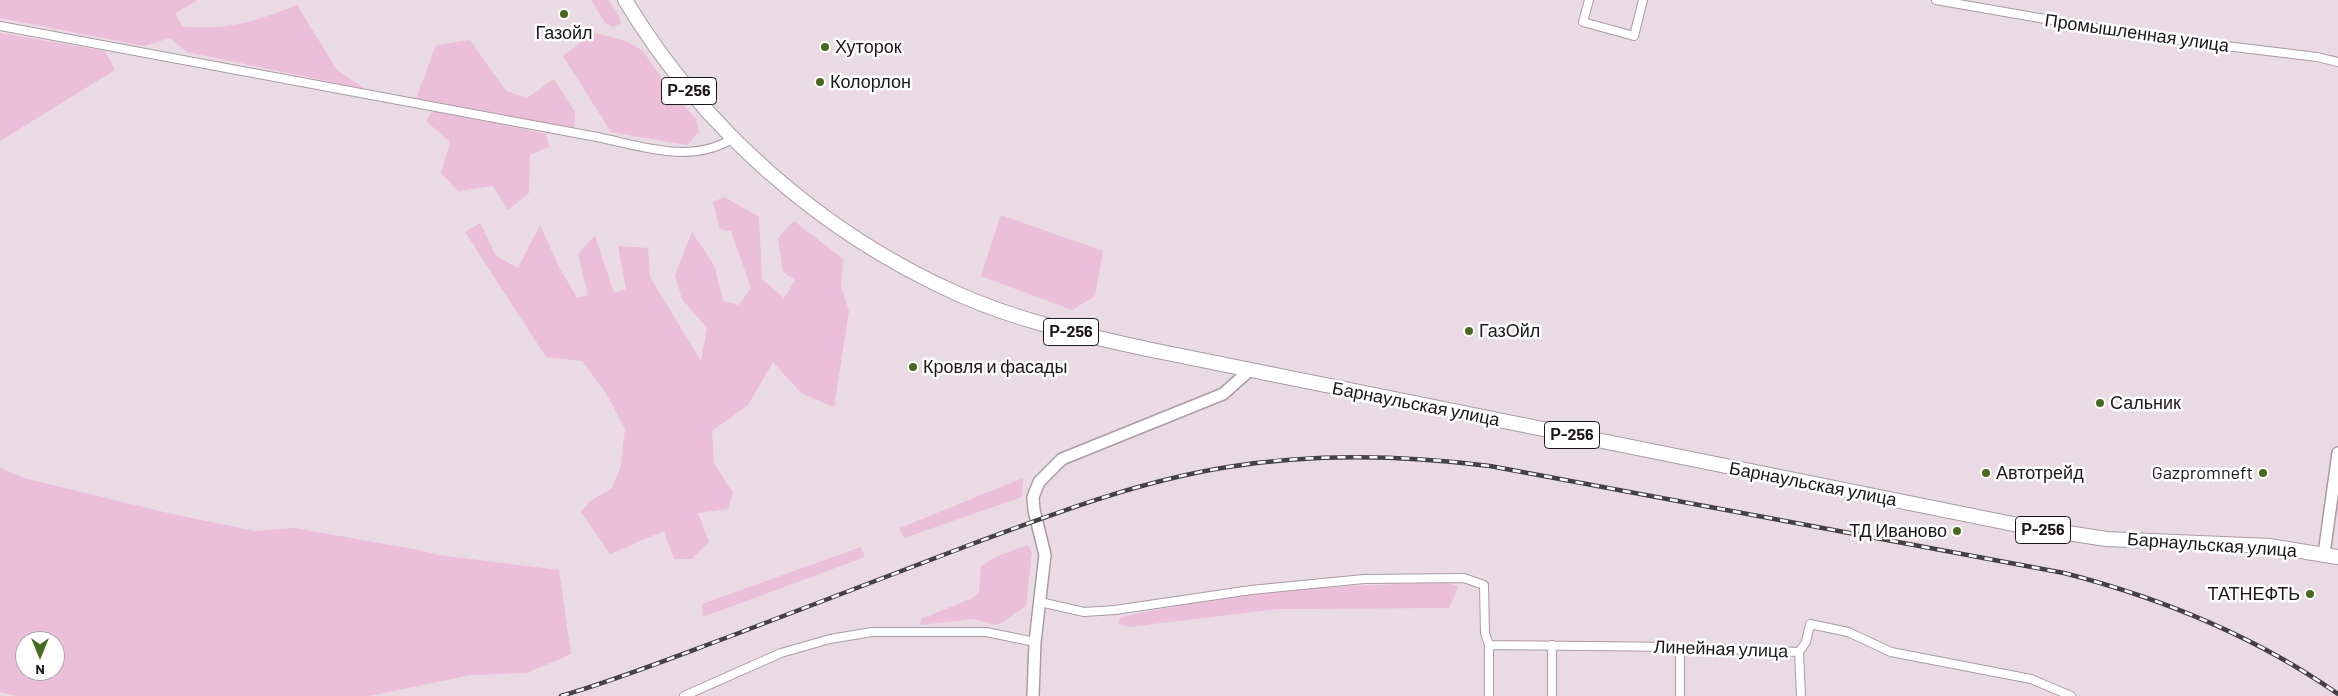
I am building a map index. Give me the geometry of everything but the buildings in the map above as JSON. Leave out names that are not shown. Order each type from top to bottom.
[{"type":"highway","name":"Барнаульская улица","points":[[625,0],[669,65],[693,96],[733,138],[784,184],[836,225],[902,266],[959,294],[998,310],[1058,328],[1250,370],[2023,526],[2106,538],[2241,544],[2324,554]]},
{"type":"highway","name":"Р-256","points":[[2324,554],[2338,557]]},
{"type":"street","points":[[1588,0],[1583,22],[1634,36],[1643,0]]},
{"type":"street","name":"Промышленная улица","points":[[1936,0],[2134,34],[2317,57],[2338,62]]},
{"type":"street","points":[[0,26],[669,152],[697,152],[718,148],[733,138]]},
{"type":"street","points":[[1033,696],[1035,642],[1045,556],[1044,543],[1034,510],[1033,497],[1039,482],[1062,459],[1223,394],[1250,370]]},
{"type":"street","points":[[2324,554],[2338,453]]},
{"type":"street","points":[[1040,602],[1084,612],[1115,610],[1252,590],[1364,579],[1464,578],[1484,585],[1486,633],[1489,645],[1490,696]]},
{"type":"street","name":"Линейная улица","points":[[1489,645],[1680,647],[1799,652],[1806,642],[1810,624],[1848,632],[1891,652],[2031,679],[2071,696]]},
{"type":"street","points":[[684,696],[781,652],[830,639],[872,632],[986,632],[1035,642]]},
{"type":"street","points":[[1552,645],[1552,696]]},
{"type":"street","points":[[1680,647],[1680,696]]},
{"type":"street","points":[[1799,652],[1801,696]]},
{"type":"shaded area","points":[[0,0],[198,0],[175,13],[182,26],[197,27],[226,26],[255,20],[297,5],[337,70],[365,89],[187,52],[170,38],[144,46],[0,18]]},
{"type":"shaded area","points":[[591,0],[609,0],[621,23],[613,27],[606,24]]},
{"type":"shaded area","points":[[593,32],[628,42],[643,51],[669,89],[696,119],[699,132],[687,145],[611,132],[563,56]]},
{"type":"shaded area","points":[[0,33],[105,51],[115,70],[0,141]]},
{"type":"shaded area","points":[[470,40],[506,91],[527,98],[554,79],[575,112],[574,129],[416,99],[436,45]]},
{"type":"shaded area","points":[[433,110],[546,134],[549,147],[530,155],[529,193],[508,210],[493,186],[458,191],[441,173],[450,142],[426,121]]},
{"type":"shaded area","points":[[724,197],[759,217],[762,279],[784,298],[795,280],[783,272],[778,238],[794,221],[843,259],[841,287],[849,311],[834,407],[801,393],[773,362],[748,405],[712,431],[714,463],[733,493],[728,509],[698,513],[709,542],[692,559],[674,559],[664,531],[610,554],[581,512],[590,501],[612,488],[621,466],[625,429],[606,393],[582,361],[546,357],[465,232],[480,223],[496,256],[518,268],[540,225],[558,265],[577,298],[588,295],[578,254],[595,236],[614,293],[626,289],[618,246],[648,248],[650,277],[701,361],[707,328],[682,299],[675,275],[692,232],[714,265],[723,301],[739,305],[751,288],[731,231],[720,229],[713,202]]},
{"type":"shaded area","points":[[1001,215],[1103,251],[1095,296],[1072,310],[981,276]]},
{"type":"shaded area","points":[[0,468],[24,478],[172,514],[255,531],[294,528],[438,555],[559,570],[571,654],[527,673],[471,675],[369,696],[16,696],[0,692]]},
{"type":"shaded area","points":[[1023,478],[1022,497],[904,538],[900,528]]},
{"type":"shaded area","points":[[1027,545],[1032,552],[1026,606],[1003,622],[994,625],[975,619],[920,625],[921,619],[973,598],[979,592],[981,567],[993,558]]},
{"type":"shaded area","points":[[861,547],[865,557],[703,617],[702,604]]},
{"type":"shaded area","points":[[1446,582],[1458,587],[1449,608],[1278,609],[1129,627],[1119,624],[1120,617],[1258,590]]},
{"type":"railway","points":[[561,696],[667,660],[972,544],[1130,489],[1195,473],[1261,462],[1359,457],[1457,462],[1490,466],[2064,573],[2136,594],[2206,621],[2274,654],[2338,694]]},
{"type":"place","name":"Газойл","points":[[564,14]]},
{"type":"place","name":"Хуторок","points":[[825,47]]},
{"type":"place","name":"Колорлон","points":[[820,82]]},
{"type":"place","name":"ГазОйл","points":[[1469,331]]},
{"type":"place","name":"Кровля и фасады","points":[[913,367]]},
{"type":"place","name":"Сальник","points":[[2100,403]]},
{"type":"place","name":"Автотрейд","points":[[1986,473]]},
{"type":"place","name":"Gazpromneft","points":[[2263,473]]},
{"type":"place","name":"ТД Иваново","points":[[1957,531]]},
{"type":"place","name":"ТАТНЕФТЬ","points":[[2310,594]]}]
